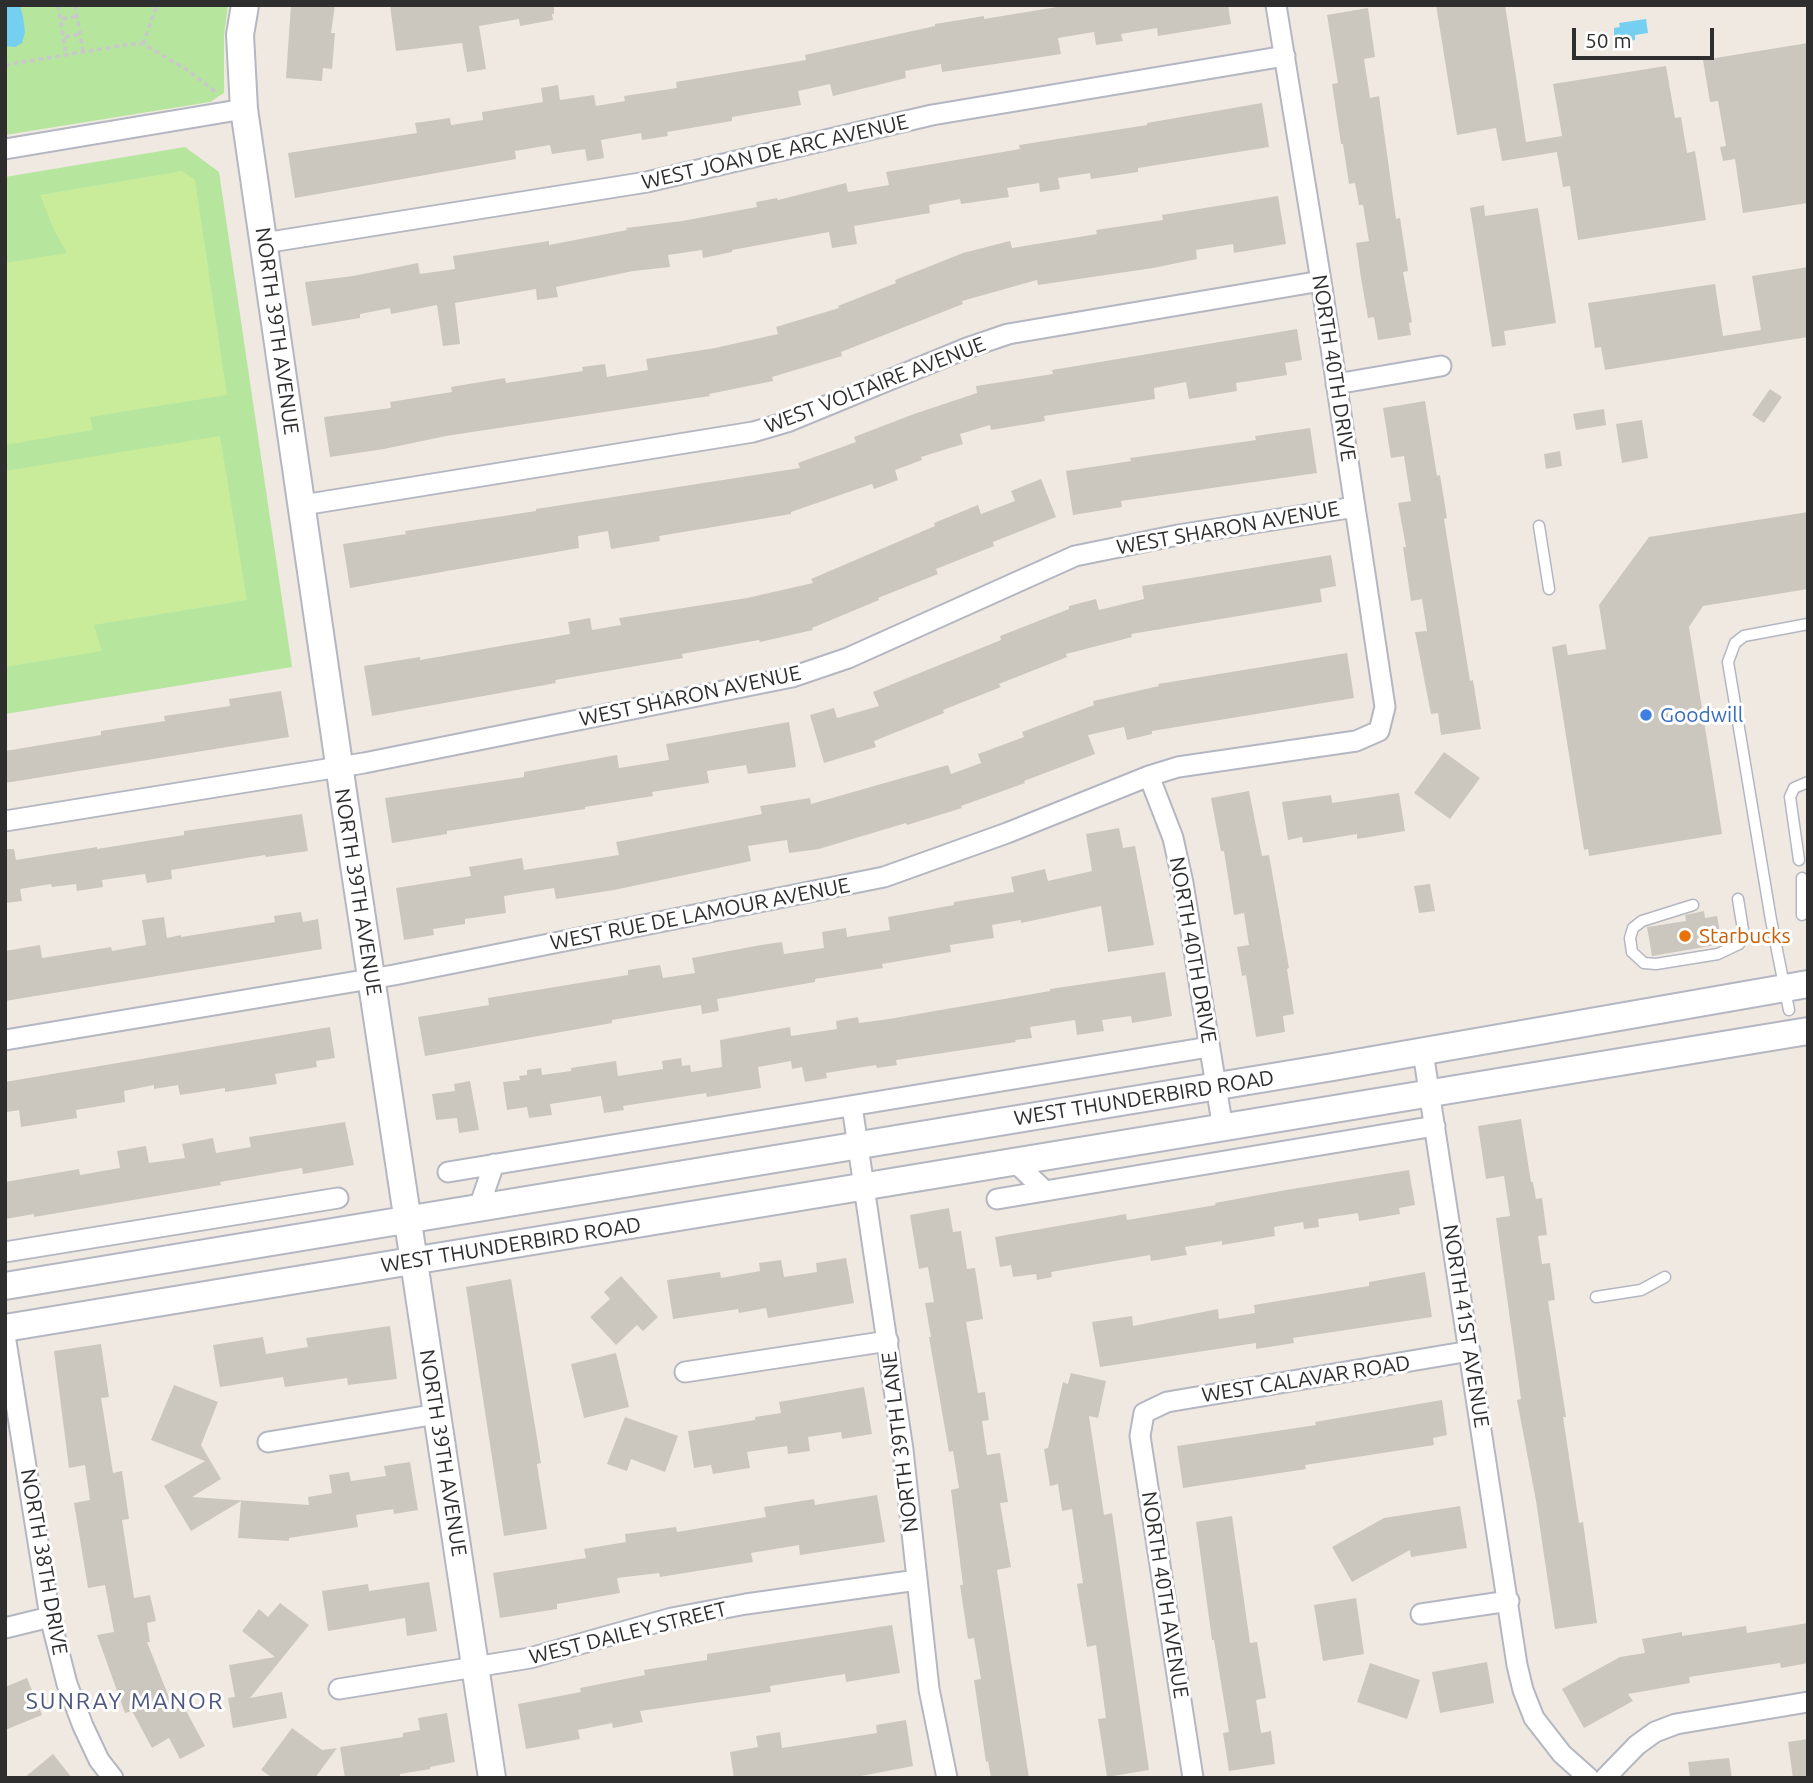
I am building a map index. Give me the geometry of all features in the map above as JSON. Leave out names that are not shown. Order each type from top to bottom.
[{"type":"main road","name":"NORTH 39TH AVENUE","points":[[245,5],[240,35],[244,109],[492,1778]]},
{"type":"main road","name":"WEST THUNDERBIRD ROAD","points":[[5,1286],[1423,1052],[1794,994]]},
{"type":"main road","name":"WEST THUNDERBIRD ROAD","points":[[5,1328],[1808,1031]]},
{"type":"street","name":"NORTH 40TH DRIVE","points":[[1276,5],[1321,281],[1385,707],[1379,731]]},
{"type":"street","name":"WEST JOAN DE ARC AVENUE","points":[[264,243],[647,182],[932,115],[1285,56]]},
{"type":"street","points":[[5,149],[244,109]]},
{"type":"street","name":"WEST VOLTAIRE AVENUE","points":[[303,505],[753,432],[786,422],[1008,334],[1321,281]]},
{"type":"street","points":[[1336,384],[1441,366]]},
{"type":"street","name":"WEST SHARON AVENUE","points":[[5,821],[340,767],[792,677],[848,658],[1075,556],[1178,535],[1355,507]]},
{"type":"street","name":"WEST RUE DE LAMOUR AVENUE","points":[[5,1040],[372,979],[884,877],[1178,767],[1356,741],[1379,731]]},
{"type":"street","name":"NORTH 40TH DRIVE","points":[[1149,776],[1173,838],[1183,883],[1223,1129]]},
{"type":"street","name":"WEST THUNDERBIRD ROAD","points":[[448,1172],[1209,1047]]},
{"type":"street","name":"NORTH 41ST AVENUE","points":[[1423,1052],[1517,1665],[1534,1718],[1562,1754],[1589,1778]]},
{"type":"street","name":"NORTH 39TH LANE","points":[[852,1106],[888,1341],[929,1689],[947,1778]]},
{"type":"street","points":[[996,1199],[1435,1126]]},
{"type":"street","points":[[1016,1163],[1045,1191]]},
{"type":"street","name":"WEST THUNDERBIRD ROAD","points":[[479,1207],[494,1164]]},
{"type":"street","points":[[5,1252],[338,1198]]},
{"type":"street","points":[[301,1204],[325,1232]]},
{"type":"street","name":"NORTH 38TH DRIVE","points":[[5,1335],[50,1617],[67,1684],[83,1726],[99,1760],[113,1778]]},
{"type":"street","points":[[685,1372],[888,1341]]},
{"type":"street","name":"WEST CALAVAR ROAD","points":[[1144,1413],[1167,1402],[1470,1352]]},
{"type":"street","name":"NORTH 40TH AVENUE","points":[[1144,1413],[1140,1436],[1193,1778]]},
{"type":"street","points":[[268,1442],[437,1415]]},
{"type":"street","name":"WEST DAILEY STREET","points":[[340,1689],[530,1658],[672,1618],[746,1604],[916,1580]]},
{"type":"street","points":[[1421,1614],[1509,1601]]},
{"type":"street","points":[[5,1628],[50,1617]]},
{"type":"street","points":[[1605,1778],[1637,1745],[1654,1732],[1676,1724],[1808,1702]]},
{"type":"lane","points":[[1539,526],[1549,589]]},
{"type":"lane","points":[[1794,994],[1771,920],[1728,662],[1735,643],[1744,636],[1808,624]]},
{"type":"lane","points":[[1799,860],[1790,797],[1794,788],[1808,782]]},
{"type":"lane","points":[[1802,878],[1802,915]]},
{"type":"lane","points":[[1693,905],[1642,921],[1633,928],[1630,937],[1632,952],[1644,963],[1657,964],[1718,954],[1739,944],[1744,936],[1738,899]]},
{"type":"lane","points":[[1595,1297],[1641,1290],[1665,1277]]},
{"type":"path","points":[[58,5],[66,54]]},
{"type":"path","points":[[75,5],[83,51]]},
{"type":"path","points":[[143,44],[157,5]]},
{"type":"path","points":[[61,19],[77,16]]},
{"type":"path","points":[[64,37],[80,34]]},
{"type":"path","points":[[5,65],[83,51],[143,44],[189,71],[217,93]]},
{"type":"green space","points":[[5,5],[228,5],[224,36],[224,93],[210,102],[5,135]]},
{"type":"green space","points":[[185,147],[219,172],[292,667],[5,714],[5,177]]},
{"type":"green space","points":[[182,171],[195,180],[227,395],[90,417],[93,430],[5,445],[5,263],[67,253],[40,195]]},
{"type":"green space","points":[[220,436],[247,600],[94,625],[102,651],[5,667],[5,471]]},
{"type":"water","points":[[5,5],[20,5],[23,17],[25,32],[22,43],[15,47],[5,46]]},
{"type":"water","points":[[1646,19],[1648,33],[1635,35],[1635,40],[1614,44],[1614,28],[1620,27],[1619,23]]},
{"type":"building","points":[[291,5],[335,5],[331,33],[335,33],[332,69],[323,68],[322,81],[286,78]]},
{"type":"building","points":[[390,5],[554,5],[554,14],[553,20],[520,26],[519,19],[479,26],[486,69],[467,72],[462,43],[396,51]]},
{"type":"building","points":[[1069,5],[1228,5],[1231,24],[1158,36],[1157,28],[1121,34],[1123,41],[1096,45],[1094,32],[1058,38],[1061,54],[942,72],[941,64],[905,71],[906,78],[833,96],[830,84],[798,91],[801,105],[667,132],[668,136],[642,140],[641,133],[601,140],[604,158],[587,161],[585,149],[552,154],[550,145],[515,151],[516,159],[295,198],[288,153],[417,133],[415,123],[450,118],[451,125],[483,120],[482,112],[543,102],[541,88],[558,85],[560,100],[594,95],[596,106],[625,101],[624,96],[677,88],[676,82],[806,60],[805,55],[935,24]]},
{"type":"building","points":[[1436,5],[1505,5],[1526,142],[1562,136],[1553,84],[1666,66],[1675,118],[1681,117],[1687,153],[1695,151],[1706,220],[1578,240],[1570,186],[1563,187],[1557,152],[1502,161],[1496,128],[1457,135]]},
{"type":"building","points":[[1368,8],[1375,57],[1364,59],[1370,98],[1379,96],[1396,219],[1400,218],[1408,271],[1403,272],[1412,322],[1409,323],[1411,335],[1378,340],[1374,317],[1368,318],[1361,278],[1356,243],[1369,241],[1363,205],[1359,205],[1355,183],[1349,184],[1341,144],[1332,84],[1338,83],[1327,15]]},
{"type":"building","points":[[1808,43],[1808,203],[1743,213],[1735,159],[1723,161],[1720,147],[1726,146],[1718,101],[1710,102],[1703,60]]},
{"type":"building","points":[[1262,103],[1269,147],[1138,168],[1138,172],[1091,179],[1090,173],[1058,178],[1060,189],[1040,192],[1039,183],[1007,188],[1009,197],[961,204],[960,199],[929,205],[930,213],[854,226],[857,244],[832,248],[829,232],[703,258],[702,250],[668,255],[670,267],[633,271],[556,287],[558,297],[537,300],[536,289],[455,303],[460,344],[443,346],[437,305],[391,314],[390,308],[360,314],[360,318],[312,326],[305,282],[418,263],[420,274],[455,269],[453,256],[549,241],[549,245],[627,230],[626,228],[682,221],[757,207],[756,202],[778,200],[846,183],[848,192],[889,185],[886,172],[1020,149],[1019,145]]},
{"type":"building","points":[[1278,196],[1286,244],[1234,253],[1233,244],[1196,250],[1197,259],[1153,268],[1038,285],[1037,280],[962,301],[963,304],[841,352],[842,356],[772,377],[773,381],[709,394],[710,396],[446,436],[330,457],[324,417],[391,408],[390,402],[452,392],[451,387],[505,378],[506,383],[583,371],[582,367],[605,364],[607,377],[648,370],[646,359],[778,334],[776,327],[839,308],[838,306],[896,283],[895,280],[963,253],[1010,241],[1012,248],[1097,234],[1096,230],[1163,220],[1162,215]]},
{"type":"building","points":[[1484,205],[1485,216],[1538,208],[1556,323],[1504,331],[1506,345],[1492,347],[1470,208]]},
{"type":"building","points":[[1808,267],[1808,337],[1605,370],[1601,347],[1595,348],[1588,303],[1715,284],[1723,336],[1761,330],[1752,276]]},
{"type":"building","points":[[1297,329],[1302,360],[1285,363],[1287,375],[1236,383],[1237,391],[1189,399],[1186,382],[1154,388],[1155,399],[1044,416],[1045,421],[991,430],[990,425],[960,434],[963,444],[921,457],[922,460],[895,470],[898,480],[874,489],[872,484],[791,514],[659,536],[660,541],[611,549],[608,531],[578,536],[579,548],[350,588],[343,544],[536,509],[800,468],[798,463],[856,442],[854,437],[977,393],[976,386],[1053,374],[1052,370]]},
{"type":"building","points":[[1770,389],[1782,397],[1764,423],[1752,415]]},
{"type":"building","points":[[1425,401],[1447,518],[1444,519],[1470,681],[1473,680],[1481,729],[1441,735],[1438,713],[1431,714],[1415,632],[1427,631],[1422,599],[1411,601],[1403,547],[1406,547],[1398,503],[1411,501],[1404,456],[1391,458],[1383,408]]},
{"type":"building","points":[[1604,409],[1606,425],[1576,430],[1573,414]]},
{"type":"building","points":[[1642,420],[1648,458],[1622,463],[1616,424]]},
{"type":"building","points":[[1310,428],[1317,473],[1121,501],[1122,507],[1073,515],[1066,471],[1131,461],[1130,458],[1256,440],[1255,436]]},
{"type":"building","points":[[1560,451],[1562,466],[1546,469],[1544,454]]},
{"type":"building","points":[[1041,479],[1056,517],[993,542],[994,546],[936,569],[938,574],[878,598],[879,600],[812,628],[813,630],[760,642],[759,640],[682,654],[683,658],[555,680],[556,683],[372,716],[364,666],[420,657],[420,660],[570,634],[568,622],[590,618],[592,630],[621,625],[619,618],[747,598],[813,583],[811,579],[978,505],[981,514],[1015,501],[1011,491]]},
{"type":"building","points":[[1808,512],[1808,589],[1703,606],[1689,627],[1722,834],[1589,856],[1588,849],[1584,850],[1552,647],[1566,644],[1568,655],[1606,649],[1599,605],[1649,537]]},
{"type":"building","points":[[1331,555],[1336,586],[1320,589],[1322,602],[1131,634],[1132,637],[1066,654],[1067,657],[943,710],[944,713],[874,741],[876,747],[824,763],[810,715],[834,708],[837,718],[879,706],[873,692],[1001,640],[1000,636],[1069,609],[1069,606],[1096,599],[1099,610],[1144,599],[1142,586]]},
{"type":"building","points":[[1347,653],[1354,698],[1152,731],[1152,734],[1127,740],[1124,727],[1088,735],[1095,754],[961,806],[962,808],[907,825],[906,823],[819,849],[789,853],[787,840],[748,846],[751,861],[614,890],[556,899],[554,888],[504,896],[506,913],[465,919],[465,924],[433,929],[434,935],[404,940],[396,888],[471,876],[469,867],[522,858],[524,870],[619,855],[616,842],[762,814],[760,806],[810,798],[811,804],[948,765],[951,774],[981,763],[978,754],[1024,737],[1022,732],[1094,705],[1093,701],[1159,686],[1158,684]]},
{"type":"building","points":[[281,691],[289,737],[5,783],[5,751],[101,735],[101,731],[165,721],[164,716],[230,706],[229,699]]},
{"type":"building","points":[[789,722],[796,767],[748,774],[746,765],[707,771],[709,783],[652,792],[653,796],[392,843],[385,798],[524,777],[524,772],[617,755],[619,768],[669,760],[666,744]]},
{"type":"building","points":[[1444,752],[1480,778],[1450,819],[1414,793]]},
{"type":"building","points":[[1249,791],[1262,856],[1269,855],[1289,968],[1294,1014],[1283,1016],[1285,1032],[1256,1037],[1246,975],[1242,976],[1237,947],[1249,945],[1244,913],[1234,915],[1224,851],[1221,851],[1211,798]]},
{"type":"building","points":[[1399,793],[1405,831],[1357,839],[1357,834],[1303,843],[1302,837],[1288,840],[1282,802],[1331,795],[1332,803]]},
{"type":"building","points":[[302,814],[308,851],[171,870],[172,879],[147,883],[145,874],[102,880],[103,887],[77,891],[76,884],[52,887],[51,884],[20,889],[22,901],[5,903],[5,849],[14,849],[16,860]]},
{"type":"building","points":[[1119,828],[1123,848],[1135,846],[1154,945],[1108,952],[1101,906],[1021,923],[1021,920],[992,925],[994,938],[950,945],[951,952],[882,964],[883,968],[815,979],[815,982],[717,999],[719,1011],[702,1014],[701,1005],[425,1056],[418,1017],[489,1005],[488,998],[628,975],[628,970],[660,965],[663,978],[695,973],[692,958],[761,945],[782,942],[784,954],[824,948],[822,932],[846,928],[847,937],[890,930],[888,917],[1014,892],[1011,877],[1045,869],[1048,881],[1092,871],[1086,834]]},
{"type":"building","points":[[1430,884],[1435,911],[1419,913],[1414,886]]},
{"type":"building","name":"Starbucks","points":[[1704,911],[1705,918],[1717,916],[1722,944],[1652,956],[1647,927],[1686,921],[1685,915]]},
{"type":"building","points":[[301,912],[303,922],[318,919],[322,949],[5,1001],[5,951],[40,945],[42,958],[111,947],[112,951],[146,945],[142,920],[164,917],[167,938],[275,922],[274,916]]},
{"type":"building","points":[[1165,972],[1172,1016],[1132,1023],[1131,1016],[1102,1020],[1104,1031],[1077,1035],[1075,1020],[1030,1027],[1032,1038],[1015,1040],[1016,1042],[896,1060],[897,1065],[877,1068],[876,1065],[826,1073],[827,1078],[805,1082],[802,1067],[792,1069],[791,1061],[758,1067],[761,1088],[707,1097],[706,1093],[623,1106],[624,1110],[604,1113],[601,1096],[550,1104],[552,1115],[529,1118],[527,1107],[507,1110],[503,1082],[520,1080],[519,1076],[527,1075],[527,1070],[541,1068],[542,1075],[616,1061],[618,1076],[663,1069],[662,1061],[681,1058],[682,1066],[690,1065],[691,1072],[722,1067],[720,1040],[790,1027],[791,1036],[837,1029],[836,1021],[858,1017],[859,1023],[889,1019],[1050,989]]},
{"type":"building","points":[[330,1027],[335,1058],[316,1061],[317,1067],[275,1074],[277,1084],[180,1095],[178,1085],[154,1089],[154,1085],[124,1091],[125,1102],[76,1110],[77,1118],[21,1127],[19,1110],[7,1112],[5,1082]]},
{"type":"building","points":[[470,1081],[479,1130],[459,1133],[457,1118],[436,1120],[432,1094],[455,1091],[454,1084]]},
{"type":"building","points":[[1521,1119],[1531,1182],[1536,1199],[1542,1198],[1547,1235],[1538,1236],[1542,1264],[1550,1263],[1555,1300],[1548,1301],[1566,1417],[1563,1417],[1579,1523],[1583,1522],[1597,1623],[1555,1629],[1536,1501],[1517,1400],[1521,1399],[1496,1218],[1510,1216],[1504,1176],[1486,1179],[1478,1126]]},
{"type":"building","points":[[345,1122],[354,1165],[303,1174],[302,1168],[220,1182],[221,1185],[34,1217],[34,1214],[5,1219],[5,1182],[79,1169],[80,1175],[120,1168],[117,1151],[146,1146],[149,1163],[185,1158],[182,1144],[213,1138],[216,1153],[251,1147],[249,1137]]},
{"type":"building","points":[[1409,1170],[1415,1205],[1399,1208],[1400,1214],[1359,1221],[1358,1213],[1318,1219],[1319,1227],[1304,1229],[1303,1222],[1274,1227],[1275,1236],[1222,1245],[1222,1241],[1185,1247],[1187,1255],[1151,1261],[1150,1255],[1051,1272],[1052,1277],[1037,1280],[1036,1274],[1013,1277],[1011,1265],[1000,1267],[995,1237],[1126,1214],[1127,1220]]},
{"type":"building","points":[[949,1208],[953,1232],[961,1231],[967,1269],[975,1268],[983,1319],[966,1322],[978,1393],[985,1392],[989,1420],[982,1421],[987,1455],[1000,1453],[1008,1502],[1000,1503],[1011,1567],[997,1570],[1029,1778],[991,1778],[988,1761],[986,1762],[974,1680],[981,1679],[974,1638],[968,1639],[960,1585],[963,1585],[951,1490],[959,1488],[953,1451],[949,1452],[925,1303],[934,1302],[928,1267],[919,1269],[910,1215]]},
{"type":"building","points":[[846,1258],[854,1303],[768,1318],[766,1308],[739,1313],[738,1309],[673,1319],[667,1280],[720,1272],[721,1278],[760,1271],[759,1263],[781,1260],[784,1277],[817,1272],[816,1263]]},
{"type":"building","points":[[1425,1272],[1432,1317],[1293,1338],[1294,1343],[1256,1349],[1256,1343],[1100,1367],[1092,1322],[1132,1316],[1133,1326],[1218,1309],[1219,1319],[1255,1313],[1254,1305],[1369,1286],[1369,1282]]},
{"type":"building","points":[[621,1276],[658,1317],[643,1331],[637,1325],[616,1345],[590,1317],[610,1299],[604,1292]]},
{"type":"building","points":[[511,1279],[541,1463],[537,1464],[547,1529],[504,1536],[466,1287]]},
{"type":"building","points":[[390,1326],[397,1379],[348,1385],[347,1378],[285,1387],[283,1377],[220,1387],[213,1345],[263,1337],[266,1354],[308,1347],[306,1338]]},
{"type":"building","points":[[101,1344],[109,1397],[101,1398],[113,1473],[122,1471],[129,1519],[122,1520],[134,1598],[150,1595],[156,1621],[147,1623],[150,1642],[147,1642],[174,1710],[183,1705],[205,1746],[180,1759],[169,1738],[152,1748],[132,1711],[125,1713],[97,1635],[114,1632],[105,1585],[88,1588],[74,1503],[90,1500],[85,1465],[69,1468],[54,1351]]},
{"type":"building","points":[[616,1353],[629,1407],[584,1418],[571,1364]]},
{"type":"building","points":[[1071,1373],[1106,1381],[1098,1418],[1089,1416],[1104,1515],[1112,1513],[1149,1770],[1107,1777],[1098,1719],[1106,1718],[1096,1645],[1087,1647],[1077,1584],[1083,1583],[1072,1509],[1062,1511],[1058,1484],[1050,1486],[1044,1449],[1048,1448],[1063,1382],[1068,1384]]},
{"type":"building","points":[[174,1385],[218,1402],[201,1445],[221,1479],[192,1497],[309,1505],[308,1497],[332,1493],[329,1475],[349,1472],[351,1481],[386,1476],[384,1466],[410,1462],[418,1510],[394,1514],[393,1509],[356,1515],[358,1527],[289,1538],[289,1541],[238,1538],[241,1501],[191,1531],[164,1486],[205,1461],[151,1440]]},
{"type":"building","points":[[864,1387],[872,1434],[842,1439],[841,1432],[808,1437],[810,1451],[788,1454],[787,1446],[747,1452],[750,1468],[713,1474],[711,1465],[694,1468],[688,1431],[781,1413],[779,1402]]},
{"type":"building","points":[[1442,1400],[1447,1435],[1433,1438],[1434,1445],[1183,1488],[1177,1446],[1316,1425],[1315,1422]]},
{"type":"building","points":[[625,1417],[678,1436],[665,1472],[631,1459],[627,1471],[607,1464]]},
{"type":"building","points":[[877,1495],[885,1542],[800,1555],[799,1545],[751,1553],[753,1562],[660,1577],[659,1573],[617,1578],[620,1593],[557,1604],[557,1609],[500,1618],[493,1573],[586,1558],[584,1549],[626,1542],[625,1534],[676,1527],[677,1532],[766,1517],[764,1507],[814,1499],[815,1505]]},
{"type":"building","points":[[1460,1506],[1467,1548],[1411,1557],[1410,1550],[1352,1582],[1332,1547],[1384,1518]]},
{"type":"building","points":[[1232,1516],[1250,1643],[1257,1642],[1266,1698],[1256,1700],[1261,1733],[1271,1731],[1275,1764],[1229,1771],[1223,1733],[1229,1732],[1212,1640],[1196,1522]]},
{"type":"building","points":[[429,1582],[437,1631],[407,1636],[405,1618],[328,1631],[322,1591],[368,1584],[369,1591]]},
{"type":"building","points":[[1356,1598],[1364,1654],[1323,1661],[1314,1605]]},
{"type":"building","points":[[280,1603],[309,1625],[250,1698],[282,1692],[287,1718],[233,1728],[228,1698],[235,1697],[229,1665],[275,1657],[242,1631],[259,1609],[268,1617]]},
{"type":"building","points":[[1808,1623],[1808,1663],[1781,1668],[1780,1663],[1689,1677],[1690,1683],[1628,1694],[1633,1701],[1584,1728],[1562,1689],[1620,1657],[1645,1653],[1642,1639],[1746,1626],[1747,1633]]},
{"type":"building","points":[[892,1625],[900,1673],[846,1682],[845,1674],[770,1686],[771,1692],[640,1711],[643,1722],[613,1728],[612,1723],[578,1730],[580,1739],[526,1749],[518,1704],[581,1692],[580,1688],[645,1675],[644,1670],[707,1660],[707,1654]]},
{"type":"building","points":[[1487,1662],[1494,1703],[1440,1713],[1432,1672]]},
{"type":"building","points":[[1370,1663],[1420,1680],[1407,1719],[1357,1702]]},
{"type":"building","points":[[27,1678],[42,1715],[5,1730],[5,1687]]},
{"type":"building","points":[[447,1713],[455,1762],[400,1774],[400,1778],[345,1778],[340,1747],[403,1737],[403,1733],[420,1730],[418,1718]]},
{"type":"building","points":[[906,1720],[913,1766],[851,1778],[734,1778],[730,1752],[758,1747],[756,1736],[780,1732],[782,1748],[877,1733],[876,1725]]},
{"type":"building","points":[[292,1728],[322,1750],[337,1748],[315,1778],[273,1778],[261,1770]]},
{"type":"building","points":[[1808,1739],[1808,1778],[1793,1778],[1788,1742]]},
{"type":"building","points":[[53,1754],[72,1778],[24,1778]]},
{"type":"building","points":[[1729,1758],[1732,1778],[1690,1778],[1688,1762]]},
{"type":"place","name":"Goodwill","points":[[1646,715]]},
{"type":"place","name":"Starbucks","points":[[1685,936]]},
{"type":"district","name":"SUNRAY MANOR","points":[[125,1701]]}]
